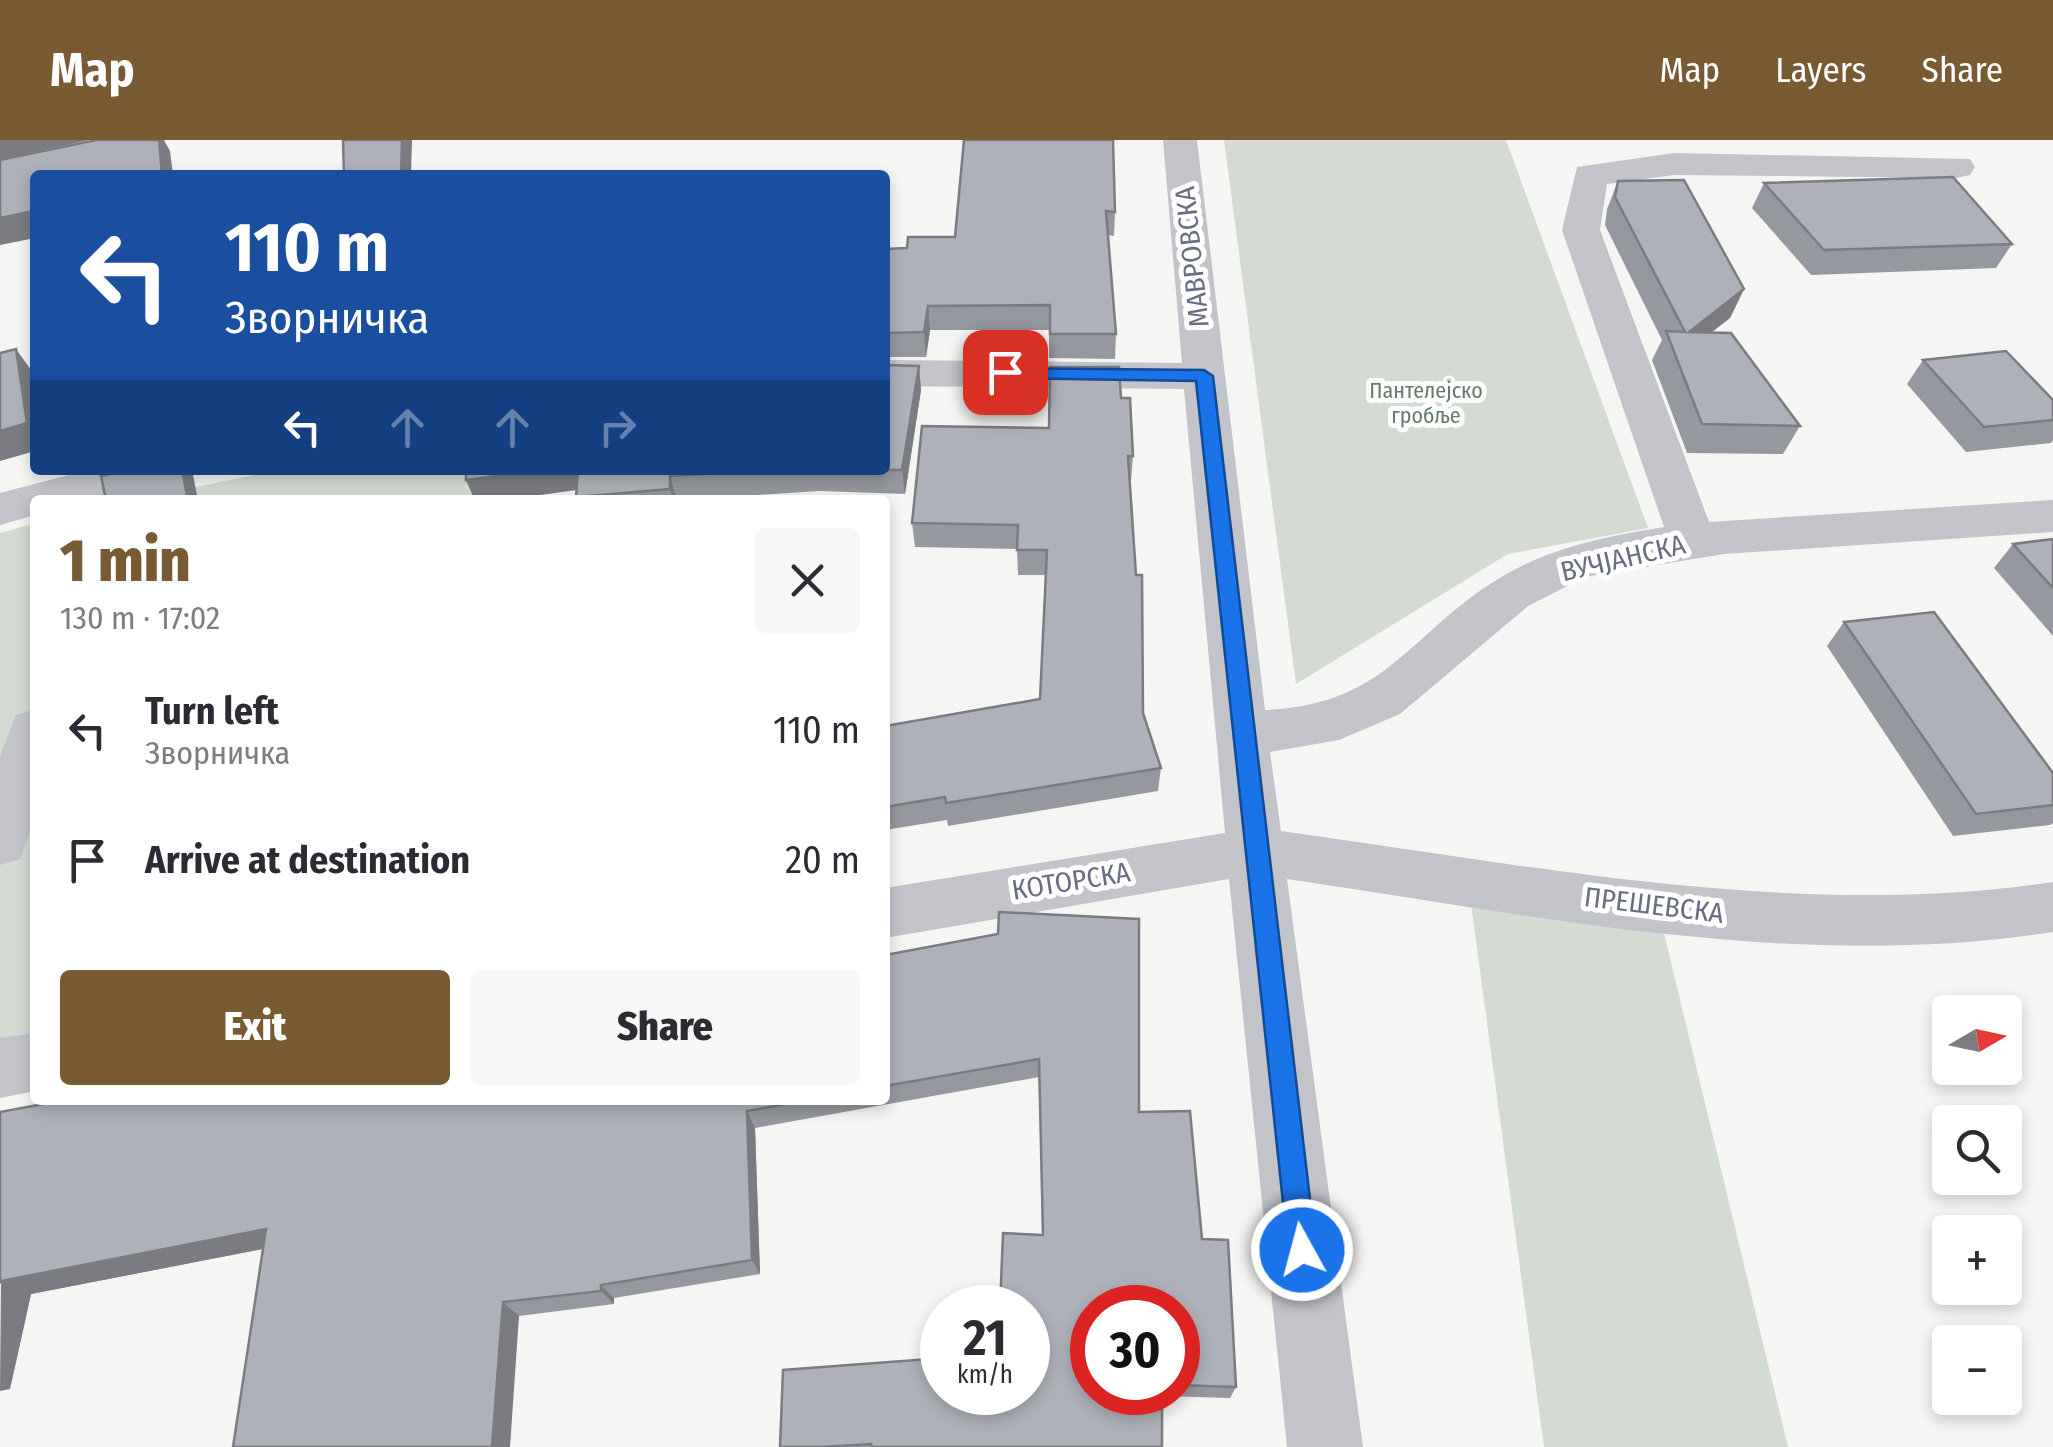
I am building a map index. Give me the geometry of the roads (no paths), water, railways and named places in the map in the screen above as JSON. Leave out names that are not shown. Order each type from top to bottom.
[{"type":"street","name":"МАВРОВСКА","points":[[1180,140],[1241,732],[1325,1447]]},
{"type":"street","points":[[1694,542],[1580,230],[1590,175],[1674,164],[1957,167]]},
{"type":"street","points":[[890,373],[1204,376]]},
{"type":"street","points":[[63,495],[122,482]]},
{"type":"street","points":[[0,509],[30,502]]},
{"type":"street","name":"ВУЧЈАНСКА","points":[[1241,732],[1303,729],[1352,715],[1389,695],[1522,587],[1568,564],[1694,542],[2053,516]]},
{"type":"street","points":[[0,842],[30,746]]},
{"type":"street","name":"ПРЕШЕВСКА","points":[[1257,850],[1615,902],[1816,923],[1975,918],[2053,907]]},
{"type":"street","name":"КОТОРСКА","points":[[890,912],[1257,850]]},
{"type":"street","points":[[0,1068],[30,1063]]},
{"type":"park label","name":"Пантелејско гробље","points":[[1426,402]]}]
